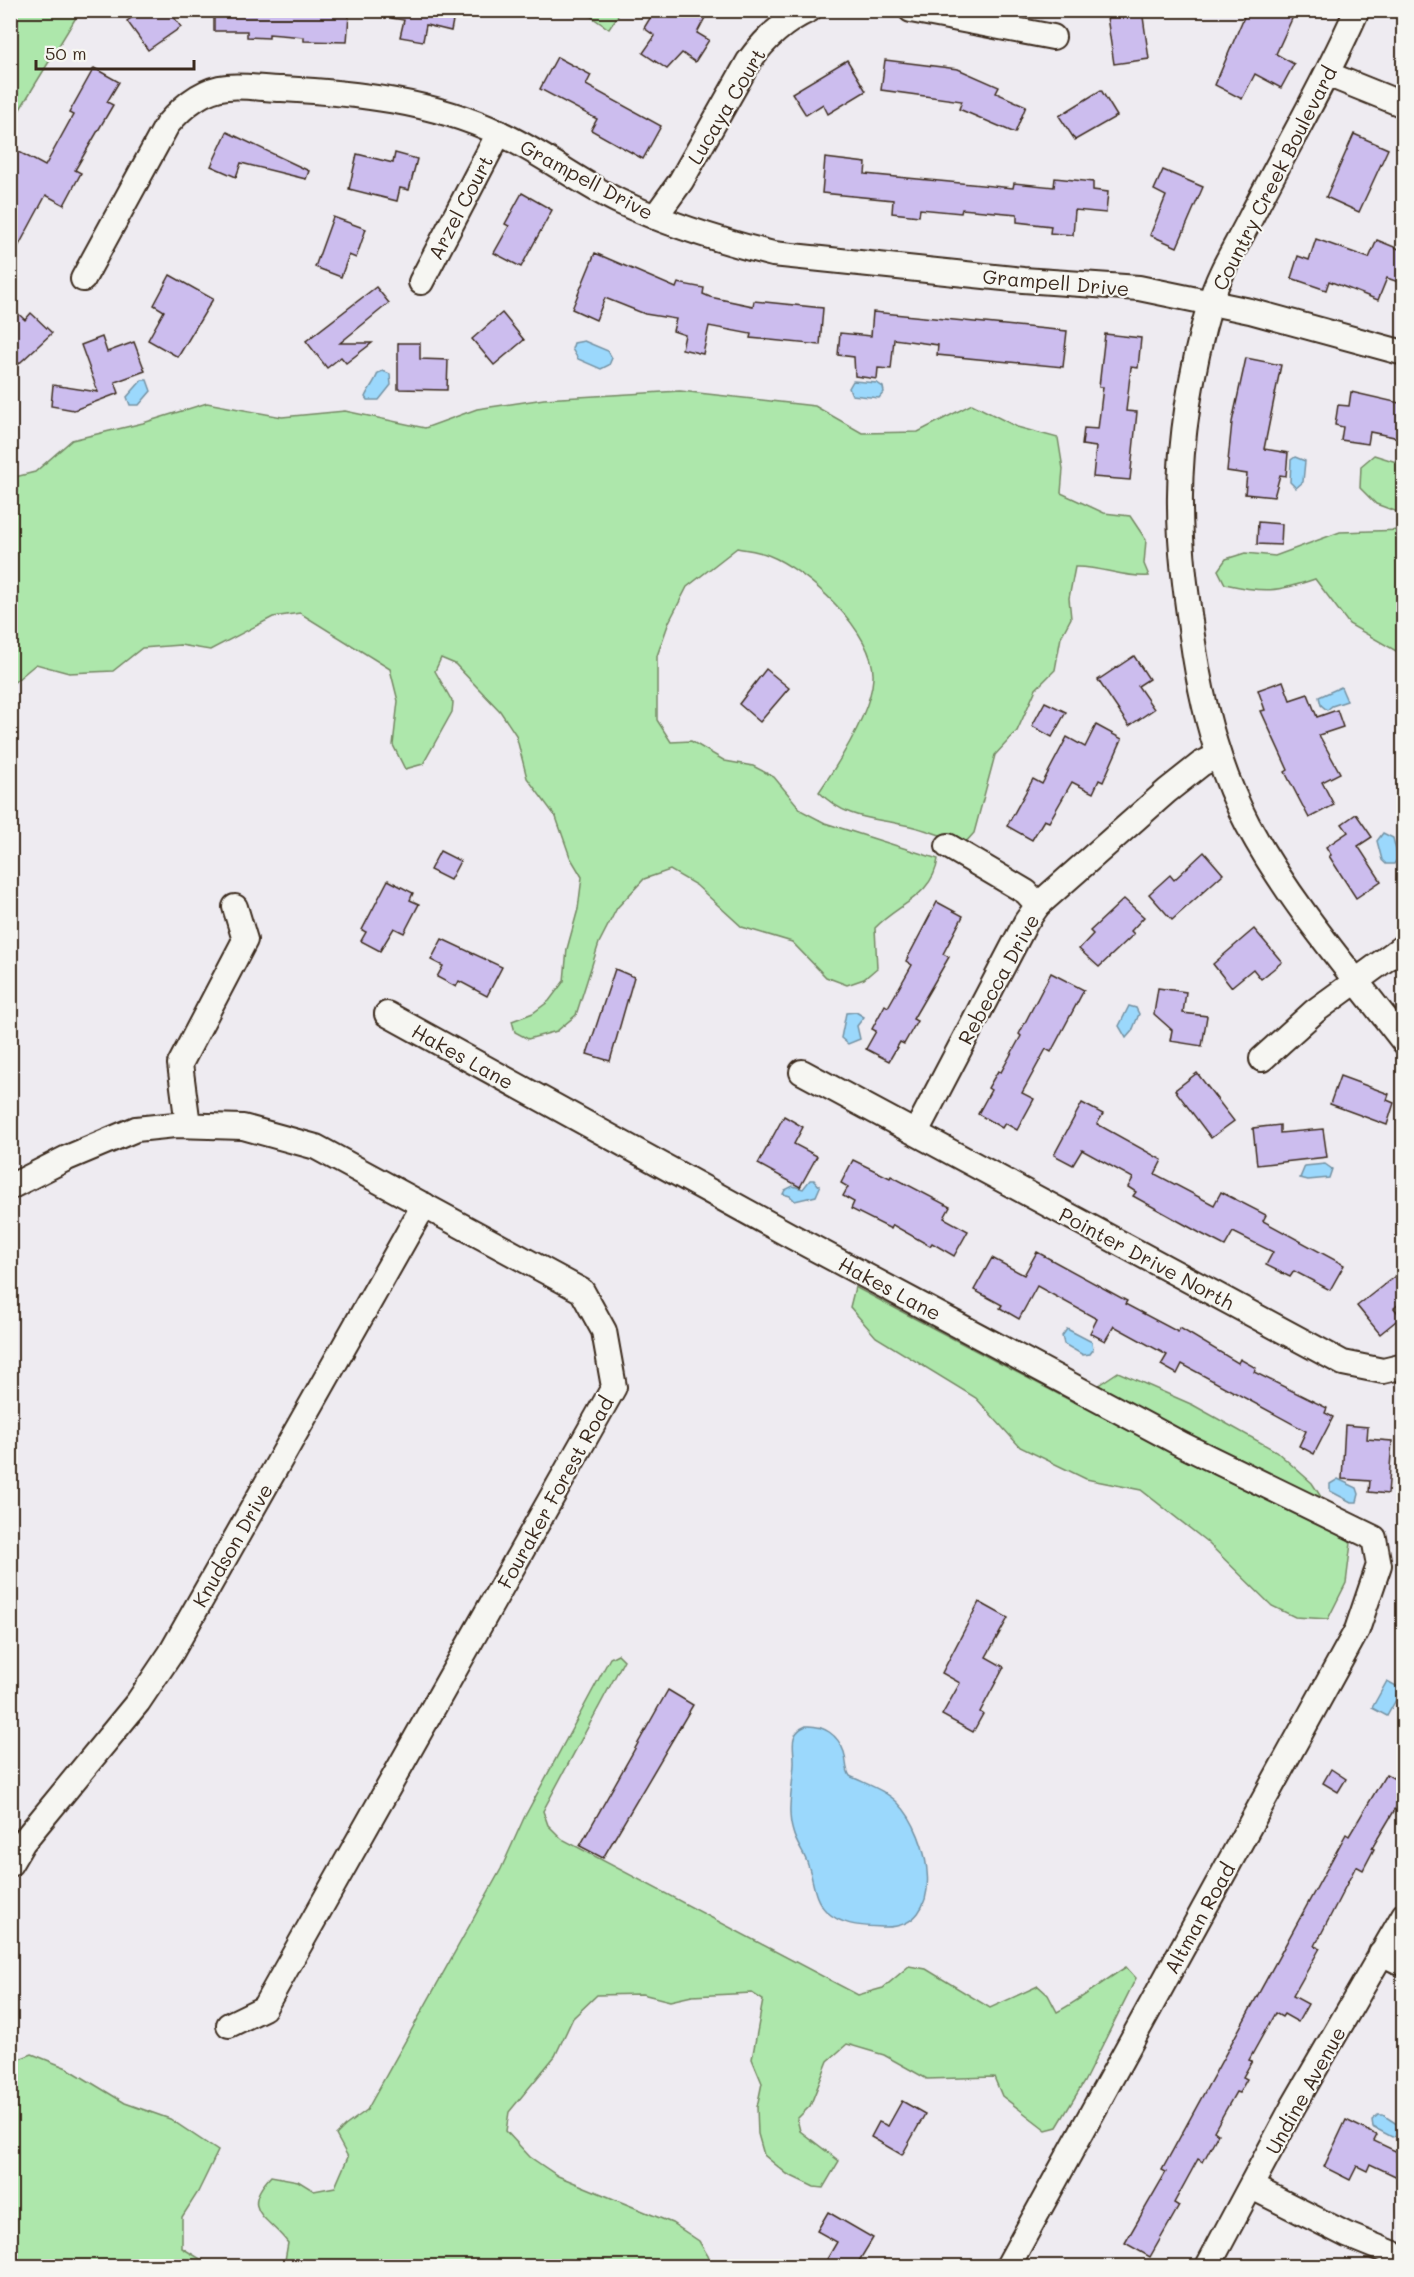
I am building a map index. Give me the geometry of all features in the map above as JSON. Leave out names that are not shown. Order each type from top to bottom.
[{"type":"street","name":"Lucaya Court","points":[[655,217],[681,181],[755,52],[786,22],[809,10]]},
{"type":"street","points":[[911,10],[1053,37]]},
{"type":"street","name":"Country Creek Boulevard","points":[[1358,10],[1210,303],[1192,386],[1179,504],[1186,599],[1195,663],[1217,756],[1248,825],[1268,858],[1307,916],[1404,1042]]},
{"type":"street","points":[[1327,74],[1404,105]]},
{"type":"street","name":"Grampell Drive","points":[[83,279],[167,125],[178,111],[213,90],[227,87],[339,93],[437,110],[499,133],[549,159],[617,200],[655,217],[733,244],[773,254],[1023,280],[1139,288],[1210,303],[1404,353]]},
{"type":"street","name":"Arzel Court","points":[[421,282],[499,133]]},
{"type":"street","name":"Rebecca Drive","points":[[916,1132],[1026,922],[1038,905],[1167,792],[1201,764],[1217,756]]},
{"type":"street","points":[[948,846],[1026,892],[1038,905]]},
{"type":"street","points":[[188,1125],[180,1064],[245,940],[235,907]]},
{"type":"street","points":[[1262,1059],[1315,1011],[1404,946]]},
{"type":"street","name":"Hakes Lane","points":[[387,1014],[794,1237],[1183,1446],[1374,1538],[1379,1565]]},
{"type":"street","name":"Pointer Drive North","points":[[802,1072],[1343,1363],[1394,1368]]},
{"type":"street","name":"Fouraker Forest Road","points":[[10,1187],[67,1158],[136,1129],[188,1125],[243,1127],[316,1147],[582,1291],[604,1331],[614,1387],[264,2008],[229,2025]]},
{"type":"street","name":"Knudson Drive","points":[[10,1864],[23,1842],[138,1702],[171,1653],[424,1206]]},
{"type":"street","name":"Altman Road","points":[[1008,2266],[1357,1630],[1379,1565]]},
{"type":"street","name":"Undine Avenue","points":[[1208,2266],[1294,2105],[1404,1914]]},
{"type":"street","points":[[1382,1953],[1404,1964]]},
{"type":"street","points":[[1252,2187],[1347,2235],[1404,2258]]},
{"type":"green space","points":[[10,11],[80,11],[11,124]]},
{"type":"green space","points":[[575,11],[621,11],[609,29],[587,14]]},
{"type":"green space","points":[[680,391],[815,406],[862,433],[918,432],[972,404],[1017,427],[1058,438],[1063,469],[1061,493],[1104,513],[1130,516],[1146,540],[1144,564],[1149,576],[1075,567],[1069,598],[1071,618],[1061,637],[1055,670],[1036,689],[1017,731],[995,755],[974,833],[964,844],[917,828],[851,813],[840,808],[819,792],[844,753],[860,722],[871,692],[873,678],[871,660],[863,642],[851,623],[819,589],[784,563],[764,554],[737,548],[687,587],[669,622],[657,656],[657,720],[671,742],[691,741],[725,761],[753,766],[774,777],[802,811],[825,823],[938,859],[935,872],[922,891],[875,928],[877,968],[864,979],[847,985],[826,977],[792,942],[742,927],[696,885],[670,870],[644,879],[617,908],[599,943],[576,1015],[557,1031],[528,1039],[515,1032],[512,1021],[533,1013],[549,1001],[564,981],[567,949],[578,909],[582,877],[570,857],[556,817],[527,778],[516,735],[500,711],[455,664],[441,658],[435,671],[453,703],[452,712],[423,764],[405,769],[393,745],[398,701],[390,669],[300,613],[273,617],[210,650],[180,645],[142,648],[113,671],[69,673],[36,664],[11,685],[11,478],[35,472],[72,440],[143,423],[207,403],[282,417],[345,411],[425,428],[477,409],[544,399]]},
{"type":"green space","points":[[1374,455],[1403,464],[1403,514],[1376,504],[1360,488],[1361,466]]},
{"type":"green space","points":[[1403,530],[1403,655],[1349,624],[1315,579],[1280,589],[1250,589],[1225,584],[1218,570],[1226,559],[1245,553],[1275,556],[1340,532]]},
{"type":"green space","points":[[855,1287],[1073,1402],[1118,1372],[1193,1405],[1276,1451],[1312,1483],[1351,1543],[1346,1583],[1328,1619],[1295,1617],[1272,1606],[1206,1541],[1141,1490],[1086,1479],[1020,1447],[976,1398],[876,1337],[850,1307]]},
{"type":"green space","points":[[618,1654],[624,1660],[543,1811],[548,1825],[562,1839],[858,1995],[883,1988],[909,1966],[926,1969],[990,2008],[1038,1986],[1048,1995],[1057,2012],[1126,1967],[1136,1978],[1084,2082],[1057,2127],[1046,2130],[1002,2096],[994,2077],[927,2079],[884,2055],[847,2044],[828,2061],[810,2106],[797,2119],[800,2131],[839,2161],[823,2188],[814,2187],[787,2174],[764,2155],[758,2134],[757,2107],[762,2083],[752,2059],[763,2000],[752,1993],[692,1996],[670,2001],[642,1994],[597,1995],[573,2018],[555,2056],[509,2112],[506,2131],[530,2157],[558,2176],[672,2223],[699,2241],[714,2266],[284,2266],[288,2243],[260,2213],[257,2198],[261,2188],[271,2176],[298,2181],[314,2191],[335,2187],[348,2157],[336,2135],[367,2110],[501,1869],[524,1818],[610,1658]]},
{"type":"green space","points":[[32,2054],[67,2068],[125,2103],[170,2119],[218,2151],[198,2192],[182,2217],[182,2248],[212,2266],[11,2266],[11,2062]]},
{"type":"water","points":[[584,341],[608,351],[612,358],[609,365],[601,369],[578,359],[572,349],[574,343]]},
{"type":"water","points":[[383,371],[390,374],[391,385],[379,400],[367,400],[365,397],[378,373]]},
{"type":"water","points":[[142,380],[147,380],[151,391],[139,405],[130,405],[127,397]]},
{"type":"water","points":[[853,381],[877,383],[883,387],[884,392],[879,398],[852,395],[849,388]]},
{"type":"water","points":[[1295,457],[1305,461],[1303,482],[1296,488],[1290,482],[1291,460]]},
{"type":"water","points":[[1341,687],[1347,701],[1327,710],[1321,705],[1319,697]]},
{"type":"water","points":[[1383,833],[1393,838],[1398,858],[1394,864],[1386,864],[1382,860],[1377,841]]},
{"type":"water","points":[[1129,1006],[1136,1008],[1139,1014],[1132,1031],[1126,1038],[1119,1026]]},
{"type":"water","points":[[856,1012],[864,1017],[857,1026],[860,1039],[848,1044],[841,1038],[846,1013]]},
{"type":"water","points":[[1325,1164],[1332,1169],[1329,1178],[1308,1180],[1300,1178],[1305,1166]]},
{"type":"water","points":[[810,1180],[814,1180],[820,1187],[816,1196],[795,1201],[783,1194],[785,1190],[793,1186],[803,1189]]},
{"type":"water","points":[[1067,1329],[1092,1342],[1093,1350],[1090,1354],[1083,1355],[1064,1344],[1062,1336]]},
{"type":"water","points":[[1338,1479],[1357,1488],[1359,1494],[1357,1502],[1351,1502],[1330,1491],[1330,1484]]},
{"type":"water","points":[[1387,1681],[1402,1689],[1387,1716],[1372,1708]]},
{"type":"water","points":[[806,1726],[819,1727],[830,1732],[844,1752],[850,1776],[893,1798],[909,1817],[925,1857],[927,1878],[926,1897],[918,1913],[904,1924],[882,1927],[845,1922],[832,1916],[819,1901],[807,1861],[794,1836],[790,1815],[794,1764],[793,1742],[796,1733]]},
{"type":"water","points":[[1378,2115],[1383,2115],[1400,2126],[1400,2135],[1392,2137],[1373,2127],[1372,2120]]},
{"type":"building","points":[[143,10],[169,10],[181,27],[148,50],[127,21]]},
{"type":"building","points":[[214,10],[330,10],[330,13],[349,15],[347,42],[304,41],[304,37],[269,34],[269,38],[247,37],[247,31],[214,31]]},
{"type":"building","points":[[392,10],[455,10],[451,31],[426,25],[423,41],[400,37],[404,20],[392,18]]},
{"type":"building","points":[[655,10],[709,10],[697,33],[709,40],[695,62],[682,53],[667,69],[643,53],[655,36],[644,28]]},
{"type":"building","points":[[1106,10],[1142,10],[1149,59],[1114,64]]},
{"type":"building","points":[[1247,10],[1296,10],[1276,54],[1294,64],[1281,88],[1255,74],[1242,99],[1215,85]]},
{"type":"building","points":[[557,57],[591,75],[586,85],[661,126],[643,159],[591,130],[597,119],[540,89]]},
{"type":"building","points":[[847,60],[866,91],[828,114],[823,104],[806,115],[792,93]]},
{"type":"building","points":[[885,60],[958,69],[999,87],[996,93],[1026,106],[1015,133],[959,109],[962,101],[881,90]]},
{"type":"building","points":[[94,68],[119,82],[107,102],[113,105],[75,170],[81,173],[64,205],[46,195],[10,262],[10,147],[45,166],[73,115],[69,113]]},
{"type":"building","points":[[1101,90],[1117,116],[1075,140],[1059,116]]},
{"type":"building","points":[[227,132],[309,171],[306,179],[241,163],[236,177],[211,166]]},
{"type":"building","points":[[1354,134],[1388,149],[1359,212],[1326,197]]},
{"type":"building","points":[[395,153],[417,159],[409,190],[400,188],[397,201],[349,189],[357,154],[393,163]]},
{"type":"building","points":[[825,158],[866,163],[865,174],[1013,188],[1014,183],[1054,187],[1055,178],[1093,182],[1093,190],[1108,192],[1106,213],[1075,210],[1073,235],[1050,233],[1051,226],[1017,222],[1017,214],[962,209],[961,213],[920,209],[919,216],[892,213],[893,200],[822,193]]},
{"type":"building","points":[[1163,170],[1203,187],[1177,247],[1150,235],[1166,196],[1154,190]]},
{"type":"building","points":[[522,193],[552,210],[521,267],[494,253],[509,226],[505,224]]},
{"type":"building","points":[[333,217],[366,229],[356,258],[349,255],[341,277],[315,267]]},
{"type":"building","points":[[1316,239],[1369,258],[1377,240],[1404,251],[1404,284],[1387,278],[1378,300],[1329,281],[1326,290],[1291,278],[1298,256],[1309,260]]},
{"type":"building","points":[[595,253],[676,288],[678,283],[704,288],[703,294],[710,297],[753,306],[754,301],[823,308],[820,345],[750,338],[751,334],[709,326],[703,354],[682,349],[685,335],[673,331],[676,319],[645,314],[605,298],[596,320],[572,309]]},
{"type":"building","points":[[170,275],[213,299],[178,357],[148,340],[164,311],[154,305]]},
{"type":"building","points":[[376,287],[389,303],[340,343],[372,343],[346,363],[341,357],[327,368],[306,341]]},
{"type":"building","points":[[10,306],[25,320],[31,313],[52,333],[10,372]]},
{"type":"building","points":[[873,312],[1067,331],[1063,367],[937,355],[938,345],[894,339],[891,369],[878,368],[877,379],[855,376],[854,357],[838,355],[840,333],[871,336]]},
{"type":"building","points":[[502,313],[524,340],[494,365],[472,339]]},
{"type":"building","points":[[1105,334],[1141,338],[1138,368],[1131,367],[1126,411],[1137,412],[1130,480],[1093,477],[1096,447],[1082,445],[1084,428],[1098,429],[1103,387],[1099,387]]},
{"type":"building","points":[[102,337],[107,352],[134,342],[145,371],[115,382],[119,393],[74,410],[51,406],[53,385],[98,392],[81,345]]},
{"type":"building","points":[[398,343],[420,343],[420,359],[448,360],[447,390],[398,389]]},
{"type":"building","points":[[1246,358],[1281,365],[1264,449],[1288,453],[1286,476],[1280,475],[1274,497],[1245,494],[1247,474],[1227,471],[1232,422]]},
{"type":"building","points":[[1351,392],[1404,404],[1404,439],[1370,432],[1368,444],[1341,440],[1343,427],[1335,425],[1338,405],[1349,406]]},
{"type":"building","points":[[1258,522],[1282,524],[1281,545],[1257,544]]},
{"type":"building","points":[[1134,656],[1149,679],[1138,686],[1154,709],[1129,726],[1098,680]]},
{"type":"building","points":[[766,669],[789,688],[760,722],[739,704]]},
{"type":"building","points":[[1283,681],[1290,700],[1308,694],[1317,717],[1337,710],[1343,727],[1319,735],[1340,773],[1322,782],[1334,805],[1309,818],[1285,772],[1288,770],[1261,711],[1265,710],[1258,690]]},
{"type":"building","points":[[1045,702],[1066,712],[1052,737],[1032,726]]},
{"type":"building","points":[[1096,725],[1122,739],[1103,782],[1099,780],[1093,793],[1072,782],[1049,822],[1044,820],[1032,840],[1007,826],[1033,779],[1042,784],[1067,737],[1085,747]]},
{"type":"building","points":[[1356,814],[1372,837],[1358,846],[1381,881],[1356,898],[1329,856],[1331,855],[1326,847],[1348,832],[1342,824]]},
{"type":"building","points":[[440,851],[460,861],[450,880],[430,870]]},
{"type":"building","points":[[1204,852],[1223,874],[1172,920],[1149,894],[1170,875],[1174,880]]},
{"type":"building","points":[[388,880],[413,893],[410,900],[419,904],[404,933],[394,928],[380,951],[361,941],[366,932],[362,930]]},
{"type":"building","points":[[1124,899],[1144,917],[1131,931],[1134,934],[1099,967],[1079,949],[1093,934],[1090,931]]},
{"type":"building","points":[[937,902],[963,916],[943,954],[949,957],[913,1019],[917,1021],[904,1044],[900,1042],[889,1061],[866,1049],[876,1031],[872,1029],[885,1005],[888,1007],[912,965],[906,961]]},
{"type":"building","points":[[1254,929],[1282,962],[1261,979],[1253,969],[1231,987],[1213,964]]},
{"type":"building","points":[[442,939],[502,967],[487,996],[459,981],[456,987],[437,977],[443,966],[431,960]]},
{"type":"building","points":[[615,969],[634,977],[610,1061],[587,1054]]},
{"type":"building","points":[[1051,973],[1084,990],[1051,1052],[1046,1049],[1022,1093],[1034,1099],[1017,1130],[1005,1123],[1002,1128],[978,1114],[991,1090],[988,1088],[998,1071],[1001,1072],[1021,1036],[1019,1034]]},
{"type":"building","points":[[1158,988],[1186,992],[1183,1013],[1207,1016],[1202,1046],[1170,1041],[1172,1030],[1154,1014]]},
{"type":"building","points":[[1197,1073],[1234,1121],[1211,1138],[1175,1090]]},
{"type":"building","points":[[1340,1076],[1389,1094],[1387,1100],[1394,1103],[1387,1125],[1330,1104]]},
{"type":"building","points":[[1082,1103],[1103,1114],[1097,1124],[1162,1160],[1155,1174],[1214,1205],[1221,1192],[1266,1215],[1263,1221],[1344,1265],[1330,1290],[1294,1271],[1290,1277],[1266,1265],[1273,1252],[1233,1232],[1225,1246],[1133,1196],[1136,1192],[1128,1187],[1133,1178],[1082,1150],[1073,1165],[1054,1155]]},
{"type":"building","points":[[784,1116],[803,1127],[794,1144],[817,1156],[800,1187],[758,1164]]},
{"type":"building","points":[[1280,1125],[1280,1133],[1323,1129],[1327,1157],[1257,1165],[1253,1128]]},
{"type":"building","points":[[853,1160],[890,1178],[891,1176],[950,1207],[944,1218],[968,1231],[954,1256],[932,1243],[930,1246],[893,1225],[891,1229],[851,1209],[854,1202],[843,1196],[848,1187],[841,1183]]},
{"type":"building","points":[[1037,1252],[1127,1301],[1125,1304],[1178,1332],[1180,1328],[1238,1363],[1240,1359],[1256,1368],[1254,1372],[1327,1408],[1325,1413],[1333,1417],[1314,1454],[1299,1446],[1306,1431],[1182,1364],[1177,1374],[1161,1365],[1167,1355],[1114,1326],[1105,1341],[1090,1333],[1097,1319],[1037,1286],[1019,1319],[1000,1308],[1002,1305],[974,1290],[992,1258],[1024,1275]]},
{"type":"building","points":[[1404,1269],[1404,1300],[1394,1308],[1401,1317],[1380,1334],[1357,1306]]},
{"type":"building","points":[[1345,1425],[1368,1427],[1367,1439],[1392,1441],[1388,1494],[1369,1492],[1370,1481],[1342,1479]]},
{"type":"building","points":[[979,1602],[1008,1618],[986,1657],[1004,1667],[980,1712],[983,1714],[973,1732],[942,1715],[960,1683],[942,1673]]},
{"type":"building","points":[[668,1690],[693,1705],[603,1858],[580,1846]]},
{"type":"building","points":[[1331,1769],[1346,1779],[1338,1792],[1323,1783]]},
{"type":"building","points":[[1386,1774],[1404,1784],[1404,1810],[1397,1806],[1372,1848],[1374,1849],[1363,1870],[1356,1866],[1315,1946],[1320,1948],[1293,1996],[1308,2004],[1298,2022],[1284,2014],[1282,2017],[1275,2013],[1249,2060],[1252,2061],[1243,2077],[1247,2079],[1239,2093],[1236,2092],[1214,2131],[1218,2134],[1203,2162],[1198,2159],[1174,2203],[1179,2206],[1150,2257],[1125,2243],[1166,2172],[1162,2170],[1346,1834],[1349,1836]]},
{"type":"building","points":[[902,2101],[925,2114],[902,2155],[871,2137],[879,2122],[888,2126]]},
{"type":"building","points":[[1346,2120],[1377,2135],[1374,2141],[1404,2155],[1404,2180],[1370,2164],[1367,2171],[1357,2166],[1350,2180],[1324,2167]]},
{"type":"building","points":[[828,2212],[873,2238],[856,2266],[823,2266],[837,2242],[817,2231]]}]
